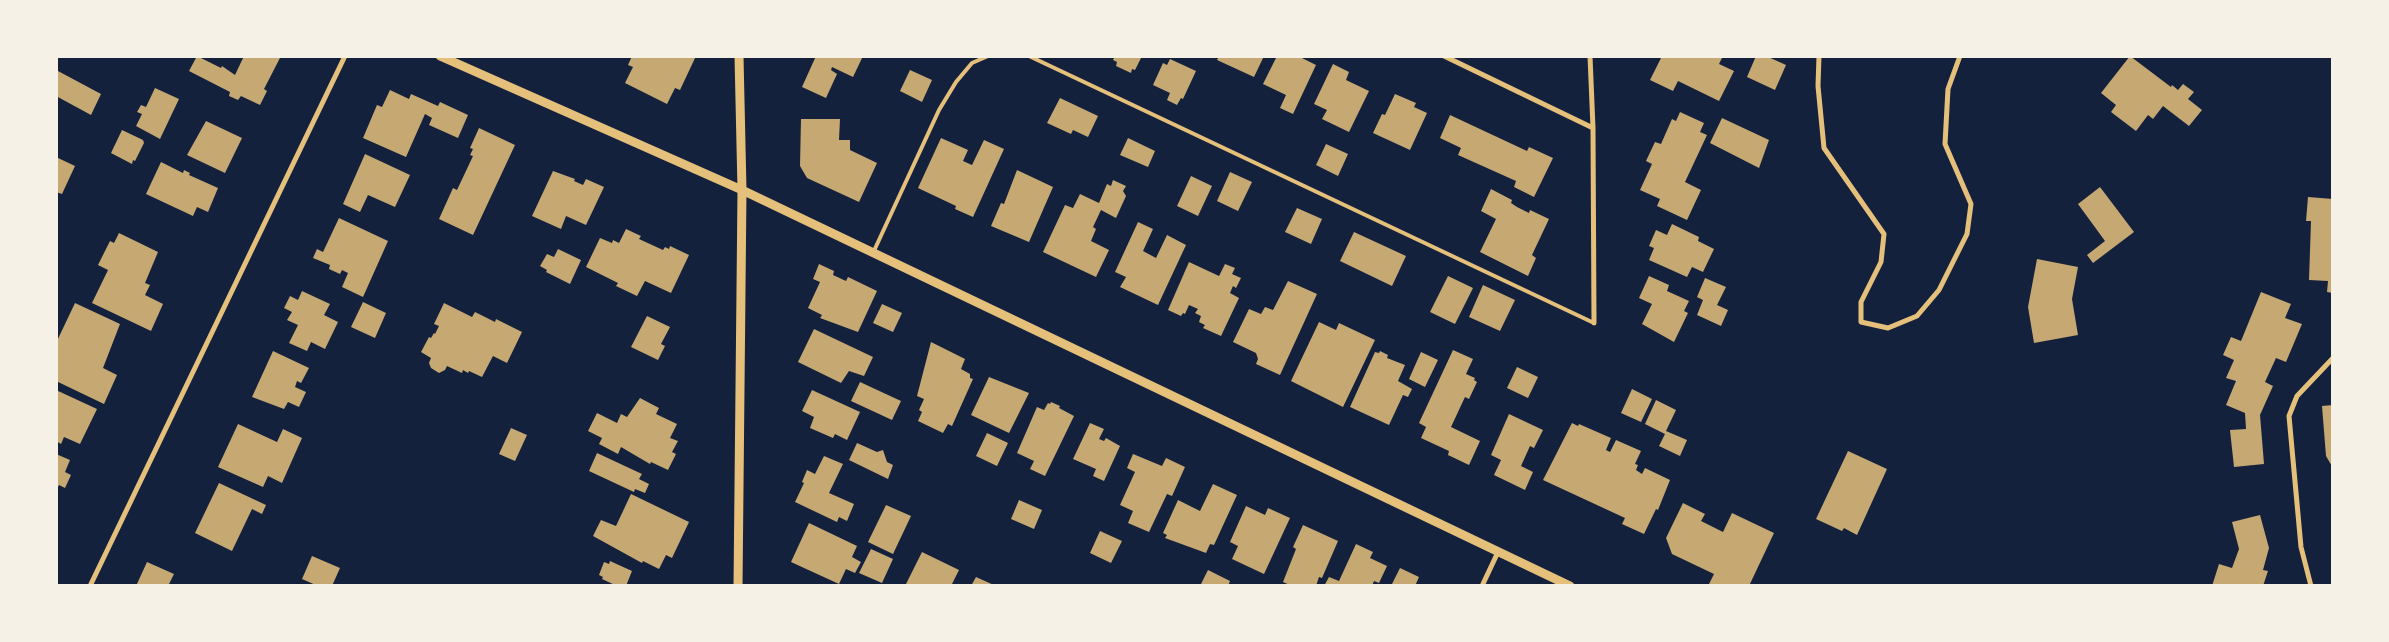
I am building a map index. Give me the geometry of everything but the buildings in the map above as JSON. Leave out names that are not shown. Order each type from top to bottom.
[{"type":"street","points":[[90,586],[344,56]]},
{"type":"street","points":[[440,56],[742,190],[1570,586]]},
{"type":"street","points":[[738,586],[742,190],[739,56]]},
{"type":"street","points":[[1444,56],[1593,128]]},
{"type":"street","points":[[1590,56],[1593,128],[1594,323]]},
{"type":"street","points":[[1819,56],[1818,86],[1824,148],[1884,234],[1881,262],[1861,302],[1861,322],[1888,328],[1917,316],[1939,290],[1967,234],[1972,204],[1945,144],[1948,90],[1960,56]]},
{"type":"street","points":[[2311,586],[2300,547],[2289,416],[2297,396],[2333,358]]},
{"type":"street","points":[[1482,586],[1498,552]]},
{"type":"lane","points":[[873,253],[939,110],[956,82],[972,63],[988,56]]},
{"type":"lane","points":[[1029,56],[1594,323]]}]
